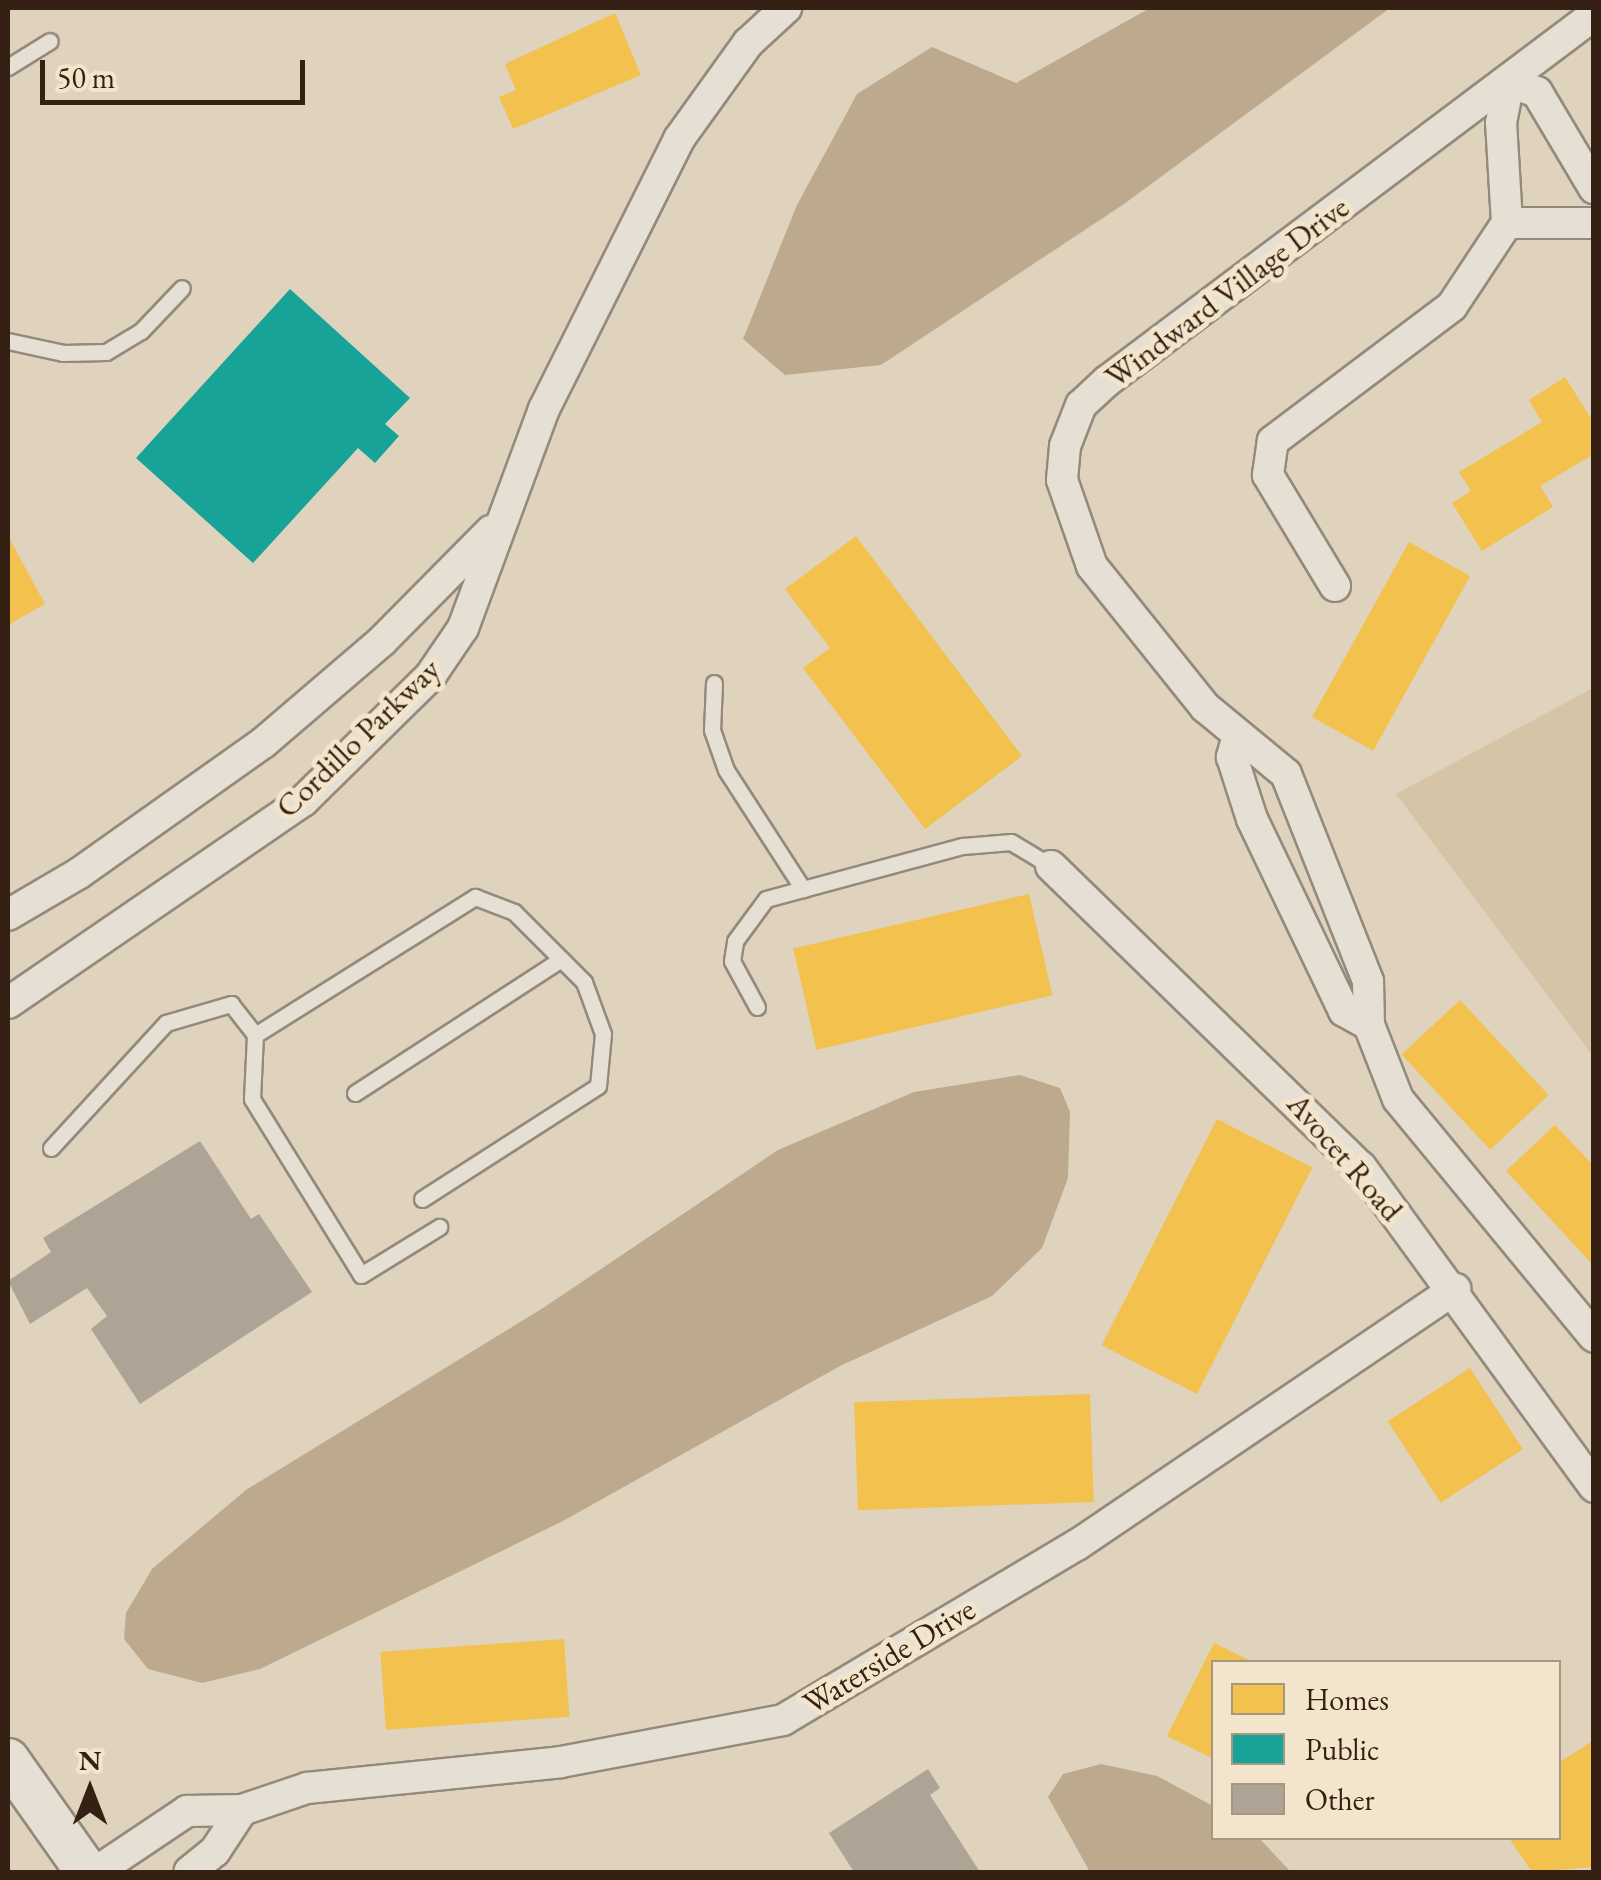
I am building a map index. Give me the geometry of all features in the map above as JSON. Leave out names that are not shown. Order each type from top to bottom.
[{"type":"main road","points":[[8,1760],[87,1872]]},
{"type":"street","name":"Cordillo Parkway","points":[[8,1003],[304,800],[431,675],[463,628],[497,525],[588,314],[679,140],[748,43],[786,8]]},
{"type":"street","name":"Windward Village Drive","points":[[1594,16],[1264,261],[1081,405],[1065,446],[1062,480],[1077,536],[1144,633],[1236,738],[1286,774],[1368,981],[1369,1025],[1398,1099],[1594,1337]]},
{"type":"street","points":[[1335,586],[1268,475],[1273,441],[1452,306],[1506,223],[1500,123],[1508,82],[1537,92],[1594,188]]},
{"type":"street","points":[[1506,223],[1594,223]]},
{"type":"street","name":"Cordillo Parkway","points":[[8,915],[78,874],[263,743],[382,641],[497,525]]},
{"type":"street","name":"Windward Village Drive","points":[[1236,738],[1232,757],[1252,819],[1344,1012],[1369,1025]]},
{"type":"street","name":"Avocet Road","points":[[1051,866],[1147,964],[1286,1088],[1361,1167],[1455,1289],[1594,1487]]},
{"type":"street","name":"Waterside Drive","points":[[96,1872],[187,1811],[242,1810],[307,1788],[561,1762],[783,1720],[1077,1546],[1455,1289]]},
{"type":"street","points":[[189,1872],[215,1850],[242,1810]]},
{"type":"lane","points":[[8,67],[50,41]]},
{"type":"lane","points":[[8,341],[63,353],[106,352],[140,331],[182,288]]},
{"type":"lane","points":[[714,683],[712,730],[726,770],[803,889]]},
{"type":"lane","points":[[757,1007],[732,961],[736,940],[766,899],[979,844],[1012,842],[1051,866]]},
{"type":"lane","points":[[255,1035],[475,897],[514,912],[584,982],[603,1034],[598,1086],[422,1200]]},
{"type":"lane","points":[[355,1094],[561,959]]},
{"type":"lane","points":[[51,1148],[166,1023],[231,1004],[255,1035],[252,1099],[361,1275],[439,1228]]},
{"type":"shaded area","points":[[1150,8],[1390,8],[1124,204],[881,365],[785,375],[743,339],[797,205],[857,94],[932,47],[1016,83]]},
{"type":"shaded area","points":[[1593,688],[1593,1056],[1396,794]]},
{"type":"shaded area","points":[[1020,1075],[1060,1088],[1070,1112],[1068,1178],[1042,1248],[992,1296],[840,1366],[563,1521],[260,1669],[202,1683],[148,1669],[124,1639],[126,1613],[152,1569],[246,1490],[543,1308],[778,1150],[914,1092]]},
{"type":"shaded area","points":[[1101,1764],[1157,1776],[1211,1805],[1211,1840],[1261,1840],[1291,1872],[1090,1872],[1048,1797],[1063,1774]]},
{"type":"building: Homes","points":[[615,13],[641,75],[513,129],[499,97],[516,90],[505,64]]},
{"type":"building: Homes","points":[[1565,377],[1594,423],[1594,454],[1540,486],[1553,507],[1482,551],[1452,503],[1471,491],[1459,472],[1542,422],[1529,400]]},
{"type":"building: Homes","points":[[8,536],[45,604],[8,625]]},
{"type":"building: Homes","points":[[856,536],[1022,756],[925,829],[803,668],[830,648],[785,589]]},
{"type":"building: Homes","points":[[1409,542],[1470,576],[1373,751],[1312,717]]},
{"type":"building: Homes","points":[[1029,894],[1052,995],[817,1050],[793,948]]},
{"type":"building: Homes","points":[[1460,1000],[1549,1095],[1490,1150],[1401,1055]]},
{"type":"building: Homes","points":[[1217,1119],[1312,1168],[1197,1394],[1102,1345]]},
{"type":"building: Homes","points":[[1555,1125],[1594,1166],[1594,1266],[1506,1171]]},
{"type":"building: Homes","points":[[1470,1368],[1523,1449],[1441,1503],[1388,1421]]},
{"type":"building: Homes","points":[[1090,1394],[1094,1502],[858,1510],[854,1402]]},
{"type":"building: Homes","points":[[564,1639],[569,1717],[386,1730],[380,1652]]},
{"type":"building: Homes","points":[[1214,1643],[1249,1660],[1211,1660],[1211,1758],[1167,1736]]},
{"type":"building: Homes","points":[[1594,1740],[1594,1867],[1532,1872],[1510,1840],[1561,1840],[1561,1761]]},
{"type":"building: Public","points":[[290,289],[410,398],[385,424],[399,436],[375,463],[358,448],[253,563],[136,458]]},
{"type":"building: Other","points":[[200,1141],[251,1219],[259,1214],[312,1292],[140,1404],[91,1329],[107,1316],[87,1288],[30,1324],[8,1281],[51,1252],[43,1238]]},
{"type":"building: Other","points":[[928,1769],[940,1788],[930,1795],[980,1872],[854,1872],[829,1833]]}]
